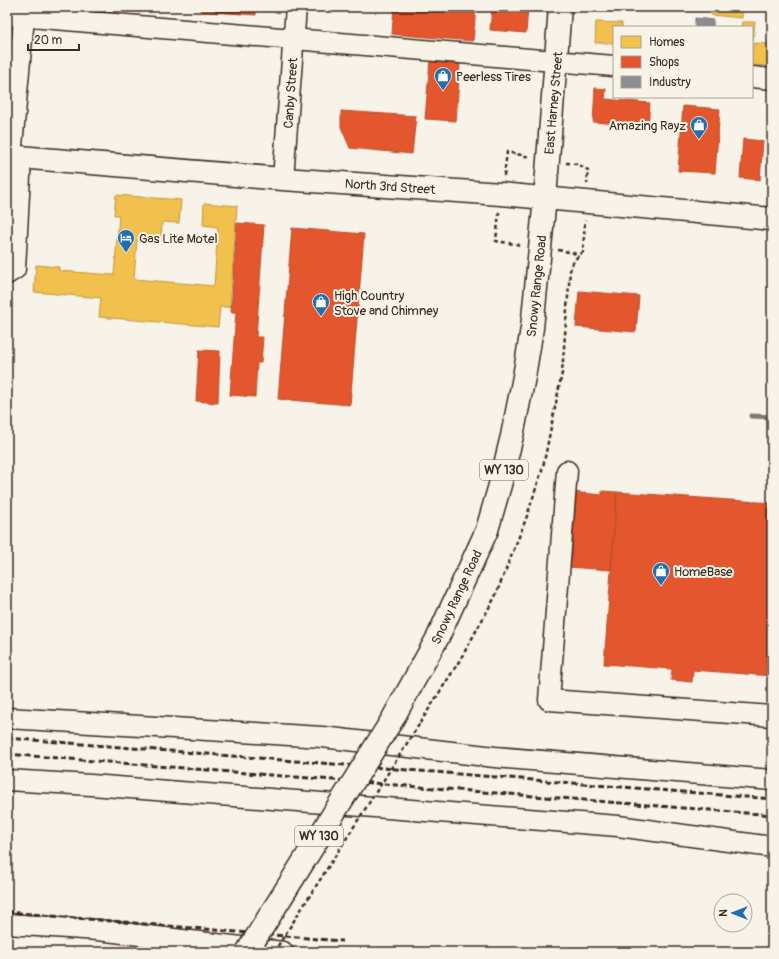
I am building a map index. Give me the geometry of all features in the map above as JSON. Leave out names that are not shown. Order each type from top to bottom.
[{"type":"main road","name":"East Harney Street","points":[[545,198],[560,7]]},
{"type":"main road","name":"North 3rd Street","points":[[13,157],[283,179],[502,194],[772,219]]},
{"type":"main road","name":"Snowy Range Road","points":[[247,952],[392,720],[438,637],[487,530],[512,436],[524,377],[532,328],[545,198]]},
{"type":"street","name":"Canby Street","points":[[283,179],[296,7]]},
{"type":"street","points":[[7,274],[15,269],[13,157],[19,13],[294,39],[613,66]]},
{"type":"street","points":[[753,77],[772,79]]},
{"type":"street","points":[[567,471],[548,700],[772,716]]},
{"type":"street","points":[[7,718],[322,737],[495,757],[772,780]]},
{"type":"street","points":[[7,780],[91,785],[618,826],[772,847]]},
{"type":"street","points":[[7,924],[98,930],[283,952]]},
{"type":"path","points":[[274,952],[460,660],[495,596],[526,519],[543,467],[562,373],[571,264],[578,256]]},
{"type":"building: Homes","points":[[711,7],[743,7],[742,18],[711,15]]},
{"type":"building: Homes","points":[[596,22],[622,23],[622,26],[613,26],[613,43],[595,43]]},
{"type":"building: Homes","points":[[742,22],[755,22],[754,31],[753,26],[741,26]]},
{"type":"building: Homes","points":[[753,43],[772,44],[772,66],[753,65]]},
{"type":"building: Homes","name":"Gas Lite Motel","points":[[116,195],[181,200],[179,223],[162,222],[161,241],[137,240],[134,279],[214,286],[218,227],[203,225],[204,203],[237,206],[230,307],[220,307],[218,327],[99,317],[101,298],[34,292],[36,265],[59,267],[59,271],[114,275],[119,215],[114,215]]},
{"type":"building: Shops","points":[[201,7],[256,7],[256,15],[200,11]]},
{"type":"building: Shops","points":[[394,7],[476,7],[473,41],[392,34]]},
{"type":"building: Shops","points":[[492,7],[528,7],[526,33],[490,30]]},
{"type":"building: Shops","name":"Peerless Tires","points":[[430,60],[460,63],[456,121],[425,119]]},
{"type":"building: Shops","points":[[595,88],[606,89],[605,99],[650,103],[648,126],[593,122]]},
{"type":"building: Shops","name":"Amazing Rayz","points":[[683,106],[720,109],[715,173],[678,171]]},
{"type":"building: Shops","points":[[341,111],[416,116],[412,154],[350,148],[341,127]]},
{"type":"building: Shops","points":[[743,139],[763,141],[760,180],[740,178]]},
{"type":"building: Shops","points":[[237,223],[264,225],[256,337],[263,337],[261,363],[257,363],[255,397],[230,395],[236,312],[231,312]]},
{"type":"building: Shops","name":"High Country Stove and Chimney","points":[[292,228],[364,234],[350,405],[278,399]]},
{"type":"building: Shops","points":[[579,291],[639,296],[636,332],[576,327]]},
{"type":"building: Shops","points":[[199,350],[220,351],[218,403],[196,401]]},
{"type":"building: Shops","points":[[602,491],[617,492],[611,570],[567,567],[572,492],[602,495]]},
{"type":"building: Shops","points":[[617,492],[772,503],[772,676],[693,670],[692,682],[671,680],[672,669],[604,664]]},
{"type":"building: Industry","points":[[695,18],[713,20],[713,26],[695,26]]},
{"type":"waterway","points":[[751,416],[772,417]]},
{"type":"railway","points":[[7,738],[772,799]]},
{"type":"railway","points":[[7,754],[772,815]]},
{"type":"railway","points":[[7,912],[342,941]]},
{"type":"place","name":"Peerless Tires","points":[[443,91]]},
{"type":"place","name":"Amazing Rayz","points":[[699,140]]},
{"type":"place","name":"Gas Lite Motel","points":[[126,253]]},
{"type":"place","name":"High Country Stove and Chimney","points":[[321,317]]},
{"type":"place","name":"HomeBase","points":[[661,586]]}]
